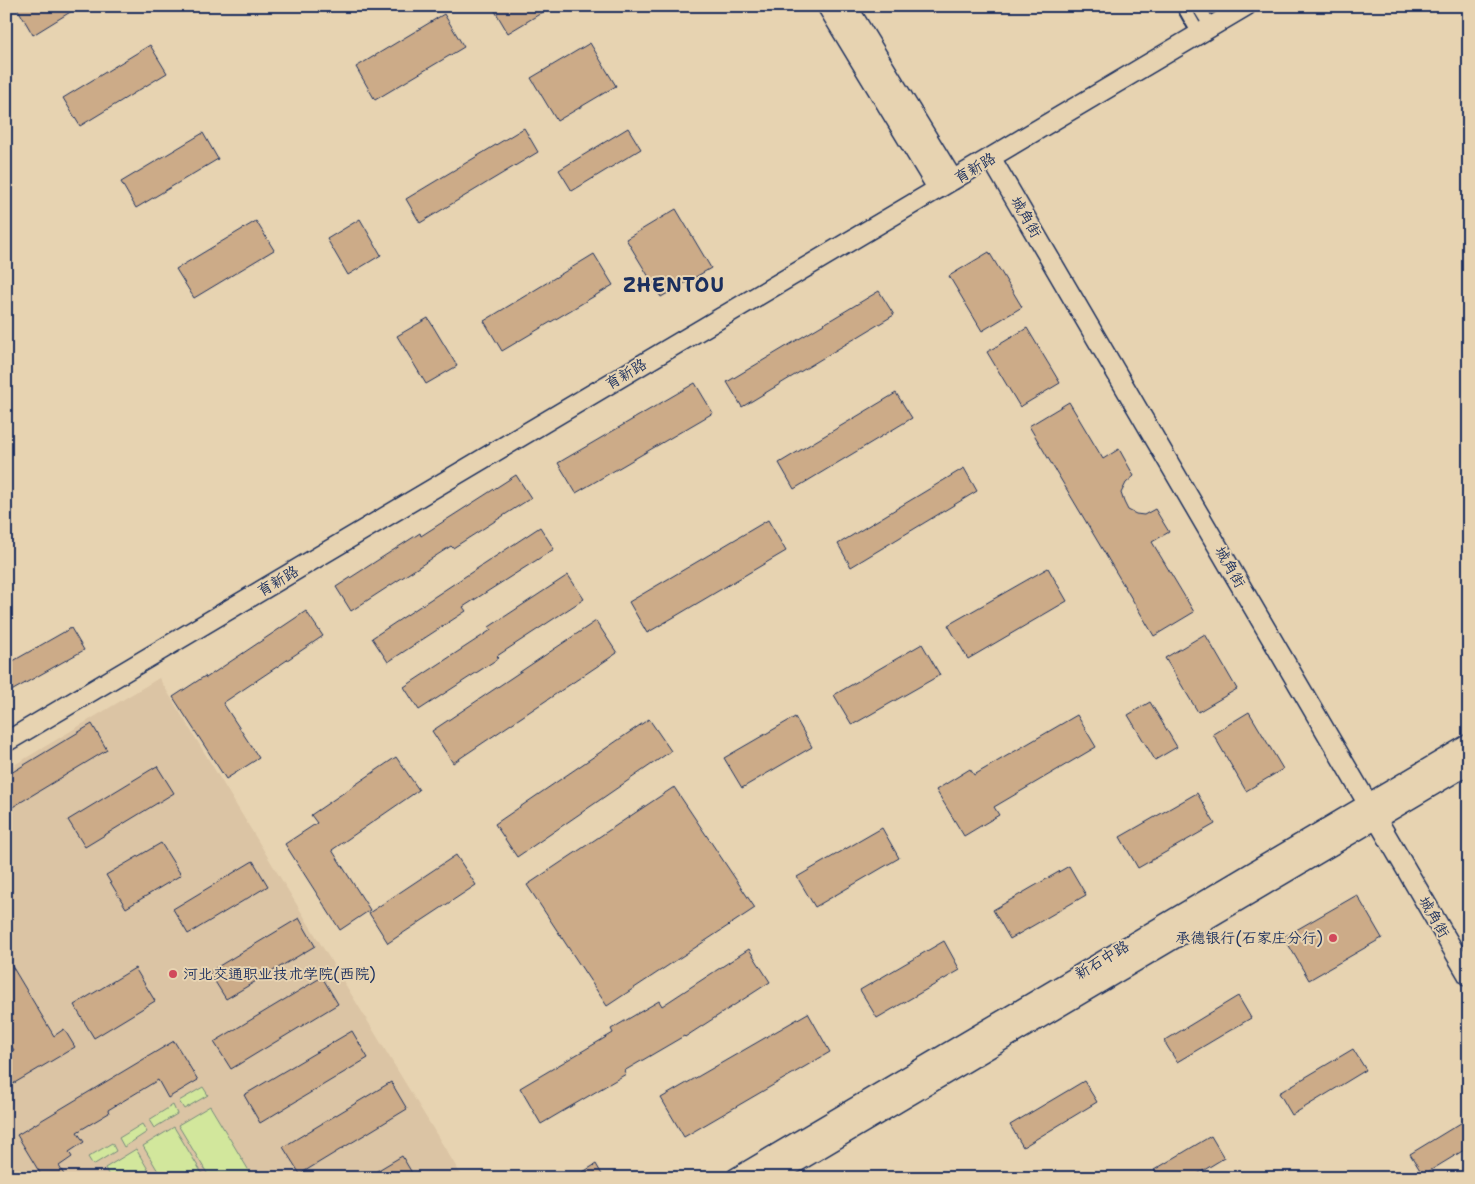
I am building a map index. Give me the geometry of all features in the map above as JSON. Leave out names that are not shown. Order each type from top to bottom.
[{"type":"street","points":[[827,6],[946,185]]},
{"type":"street","points":[[847,6],[946,185]]},
{"type":"street","points":[[1182,6],[1205,31]]},
{"type":"street","points":[[1198,6],[1205,31]]},
{"type":"street","name":"育新路","points":[[6,742],[1246,6]]},
{"type":"street","name":"城角街","points":[[991,158],[1469,977]]},
{"type":"street","name":"新石中路","points":[[770,1178],[1372,810],[1469,744]]},
{"type":"street","name":"新石中路","points":[[736,1178],[1372,810],[1469,764]]},
{"type":"shaded area","name":"河北交通职业技术学院(西院)","points":[[159,678],[463,1178],[6,1178],[6,770]]},
{"type":"green space","points":[[203,1087],[208,1095],[184,1109],[179,1101]]},
{"type":"green space","points":[[173,1105],[177,1114],[154,1128],[149,1120]]},
{"type":"green space","points":[[210,1106],[251,1174],[244,1178],[210,1178],[178,1125]]},
{"type":"green space","points":[[142,1124],[147,1132],[124,1147],[119,1138]]},
{"type":"green space","points":[[174,1127],[205,1178],[162,1178],[143,1146]]},
{"type":"green space","points":[[112,1143],[116,1151],[93,1165],[88,1157]]},
{"type":"green space","points":[[136,1149],[153,1178],[110,1178],[105,1168]]},
{"type":"building","points":[[16,6],[80,6],[33,35]]},
{"type":"building","points":[[492,6],[553,6],[508,33]]},
{"type":"building","points":[[444,14],[464,47],[375,100],[356,67]]},
{"type":"building","points":[[590,43],[616,86],[557,121],[531,78]]},
{"type":"building","points":[[150,45],[167,73],[80,126],[63,98]]},
{"type":"building","points":[[524,128],[538,152],[420,223],[406,199]]},
{"type":"building","points":[[628,128],[641,149],[572,191],[559,170]]},
{"type":"building","points":[[203,133],[218,159],[136,208],[121,182]]},
{"type":"building","points":[[676,209],[711,268],[661,297],[626,239]]},
{"type":"building","points":[[360,219],[381,255],[348,275],[327,239]]},
{"type":"building","points":[[256,221],[274,250],[194,298],[176,269]]},
{"type":"building","points":[[989,252],[1022,307],[982,331],[949,276]]},
{"type":"building","points":[[594,254],[613,285],[502,351],[484,321]]},
{"type":"building","points":[[879,291],[894,315],[742,407],[727,382]]},
{"type":"building","points":[[428,318],[457,366],[426,384],[397,336]]},
{"type":"building","points":[[1027,328],[1060,383],[1020,407],[987,352]]},
{"type":"building","points":[[695,383],[713,413],[576,493],[558,463]]},
{"type":"building","points":[[896,393],[912,418],[794,489],[779,463]]},
{"type":"building","points":[[1069,402],[1103,459],[1119,449],[1134,476],[1126,483],[1121,493],[1128,510],[1144,515],[1155,509],[1169,532],[1152,542],[1194,612],[1154,636],[1029,426]]},
{"type":"building","points":[[964,468],[977,491],[851,567],[838,544]]},
{"type":"building","points":[[516,475],[531,498],[453,548],[451,546],[351,611],[336,587],[420,533],[421,536]]},
{"type":"building","points":[[768,520],[786,551],[647,633],[629,602]]},
{"type":"building","points":[[540,527],[554,549],[463,607],[466,611],[388,662],[372,638]]},
{"type":"building","points":[[1048,568],[1067,601],[968,659],[948,625]]},
{"type":"building","points":[[568,575],[584,599],[497,656],[499,658],[419,710],[404,687],[491,630],[489,627]]},
{"type":"building","points":[[306,611],[323,636],[223,703],[259,758],[226,779],[173,697],[205,676],[206,678]]},
{"type":"building","points":[[596,621],[617,653],[453,763],[432,731]]},
{"type":"building","points":[[71,628],[84,650],[6,694],[6,665]]},
{"type":"building","points":[[1205,634],[1237,689],[1198,712],[1165,658]]},
{"type":"building","points":[[922,644],[940,675],[852,725],[834,695]]},
{"type":"building","points":[[1150,702],[1177,747],[1155,760],[1128,715]]},
{"type":"building","points":[[1249,712],[1283,769],[1246,791],[1213,734]]},
{"type":"building","points":[[1077,715],[1096,747],[994,807],[999,815],[964,836],[936,790],[970,769],[974,775]]},
{"type":"building","points":[[795,717],[812,747],[742,788],[724,758]]},
{"type":"building","points":[[649,719],[671,751],[517,857],[495,824]]},
{"type":"building","points":[[92,724],[107,750],[6,811],[6,776]]},
{"type":"building","points":[[396,757],[419,790],[332,850],[370,910],[340,930],[285,844],[317,823],[311,815]]},
{"type":"building","points":[[157,766],[174,793],[85,847],[68,820]]},
{"type":"building","points":[[674,787],[755,908],[607,1006],[527,885]]},
{"type":"building","points":[[1197,793],[1215,824],[1138,868],[1120,837]]},
{"type":"building","points":[[882,828],[899,858],[815,907],[797,877]]},
{"type":"building","points":[[161,843],[181,875],[126,908],[106,875]]},
{"type":"building","points":[[456,855],[476,885],[388,943],[369,913]]},
{"type":"building","points":[[253,861],[268,886],[188,934],[173,909]]},
{"type":"building","points":[[1069,866],[1086,895],[1010,939],[993,910]]},
{"type":"building","name":"承德银行(石家庄分行)","points":[[1357,895],[1382,938],[1309,980],[1284,937]]},
{"type":"building","points":[[299,918],[315,946],[226,999],[209,972]]},
{"type":"building","points":[[944,941],[960,970],[877,1018],[860,990]]},
{"type":"building","points":[[749,949],[770,982],[685,1037],[624,1071],[626,1074],[541,1124],[520,1088],[613,1033],[611,1029],[659,1001],[662,1006]]},
{"type":"building","points":[[6,956],[54,1036],[64,1029],[75,1047],[6,1088],[6,1055],[14,1050],[6,1038]]},
{"type":"building","points":[[135,968],[155,1001],[94,1038],[74,1005]]},
{"type":"building","points":[[322,977],[338,1004],[231,1069],[214,1042]]},
{"type":"building","points":[[1238,996],[1251,1018],[1177,1062],[1164,1041]]},
{"type":"building","points":[[808,1013],[830,1052],[684,1137],[661,1098]]},
{"type":"building","points":[[352,1031],[368,1058],[260,1123],[244,1095]]},
{"type":"building","points":[[174,1041],[198,1080],[168,1098],[158,1080],[108,1110],[109,1113],[77,1132],[84,1142],[69,1152],[72,1157],[59,1166],[66,1178],[43,1178],[17,1135]]},
{"type":"building","points":[[1353,1049],[1366,1070],[1292,1115],[1279,1093]]},
{"type":"building","points":[[1084,1081],[1097,1102],[1023,1147],[1010,1125]]},
{"type":"building","points":[[391,1082],[407,1109],[300,1174],[283,1147]]},
{"type":"building","points":[[1469,1118],[1469,1147],[1423,1175],[1410,1154]]},
{"type":"building","points":[[1211,1136],[1224,1158],[1191,1178],[1159,1178],[1154,1170]]},
{"type":"building","points":[[402,1156],[415,1178],[365,1178]]},
{"type":"building","points":[[596,1164],[604,1178],[573,1178]]},
{"type":"place","name":"承德银行(石家庄分行)","points":[[1333,938]]},
{"type":"place","name":"河北交通职业技术学院(西院)","points":[[173,974]]},
{"type":"district","name":"ZHENTOU","points":[[674,285]]}]
